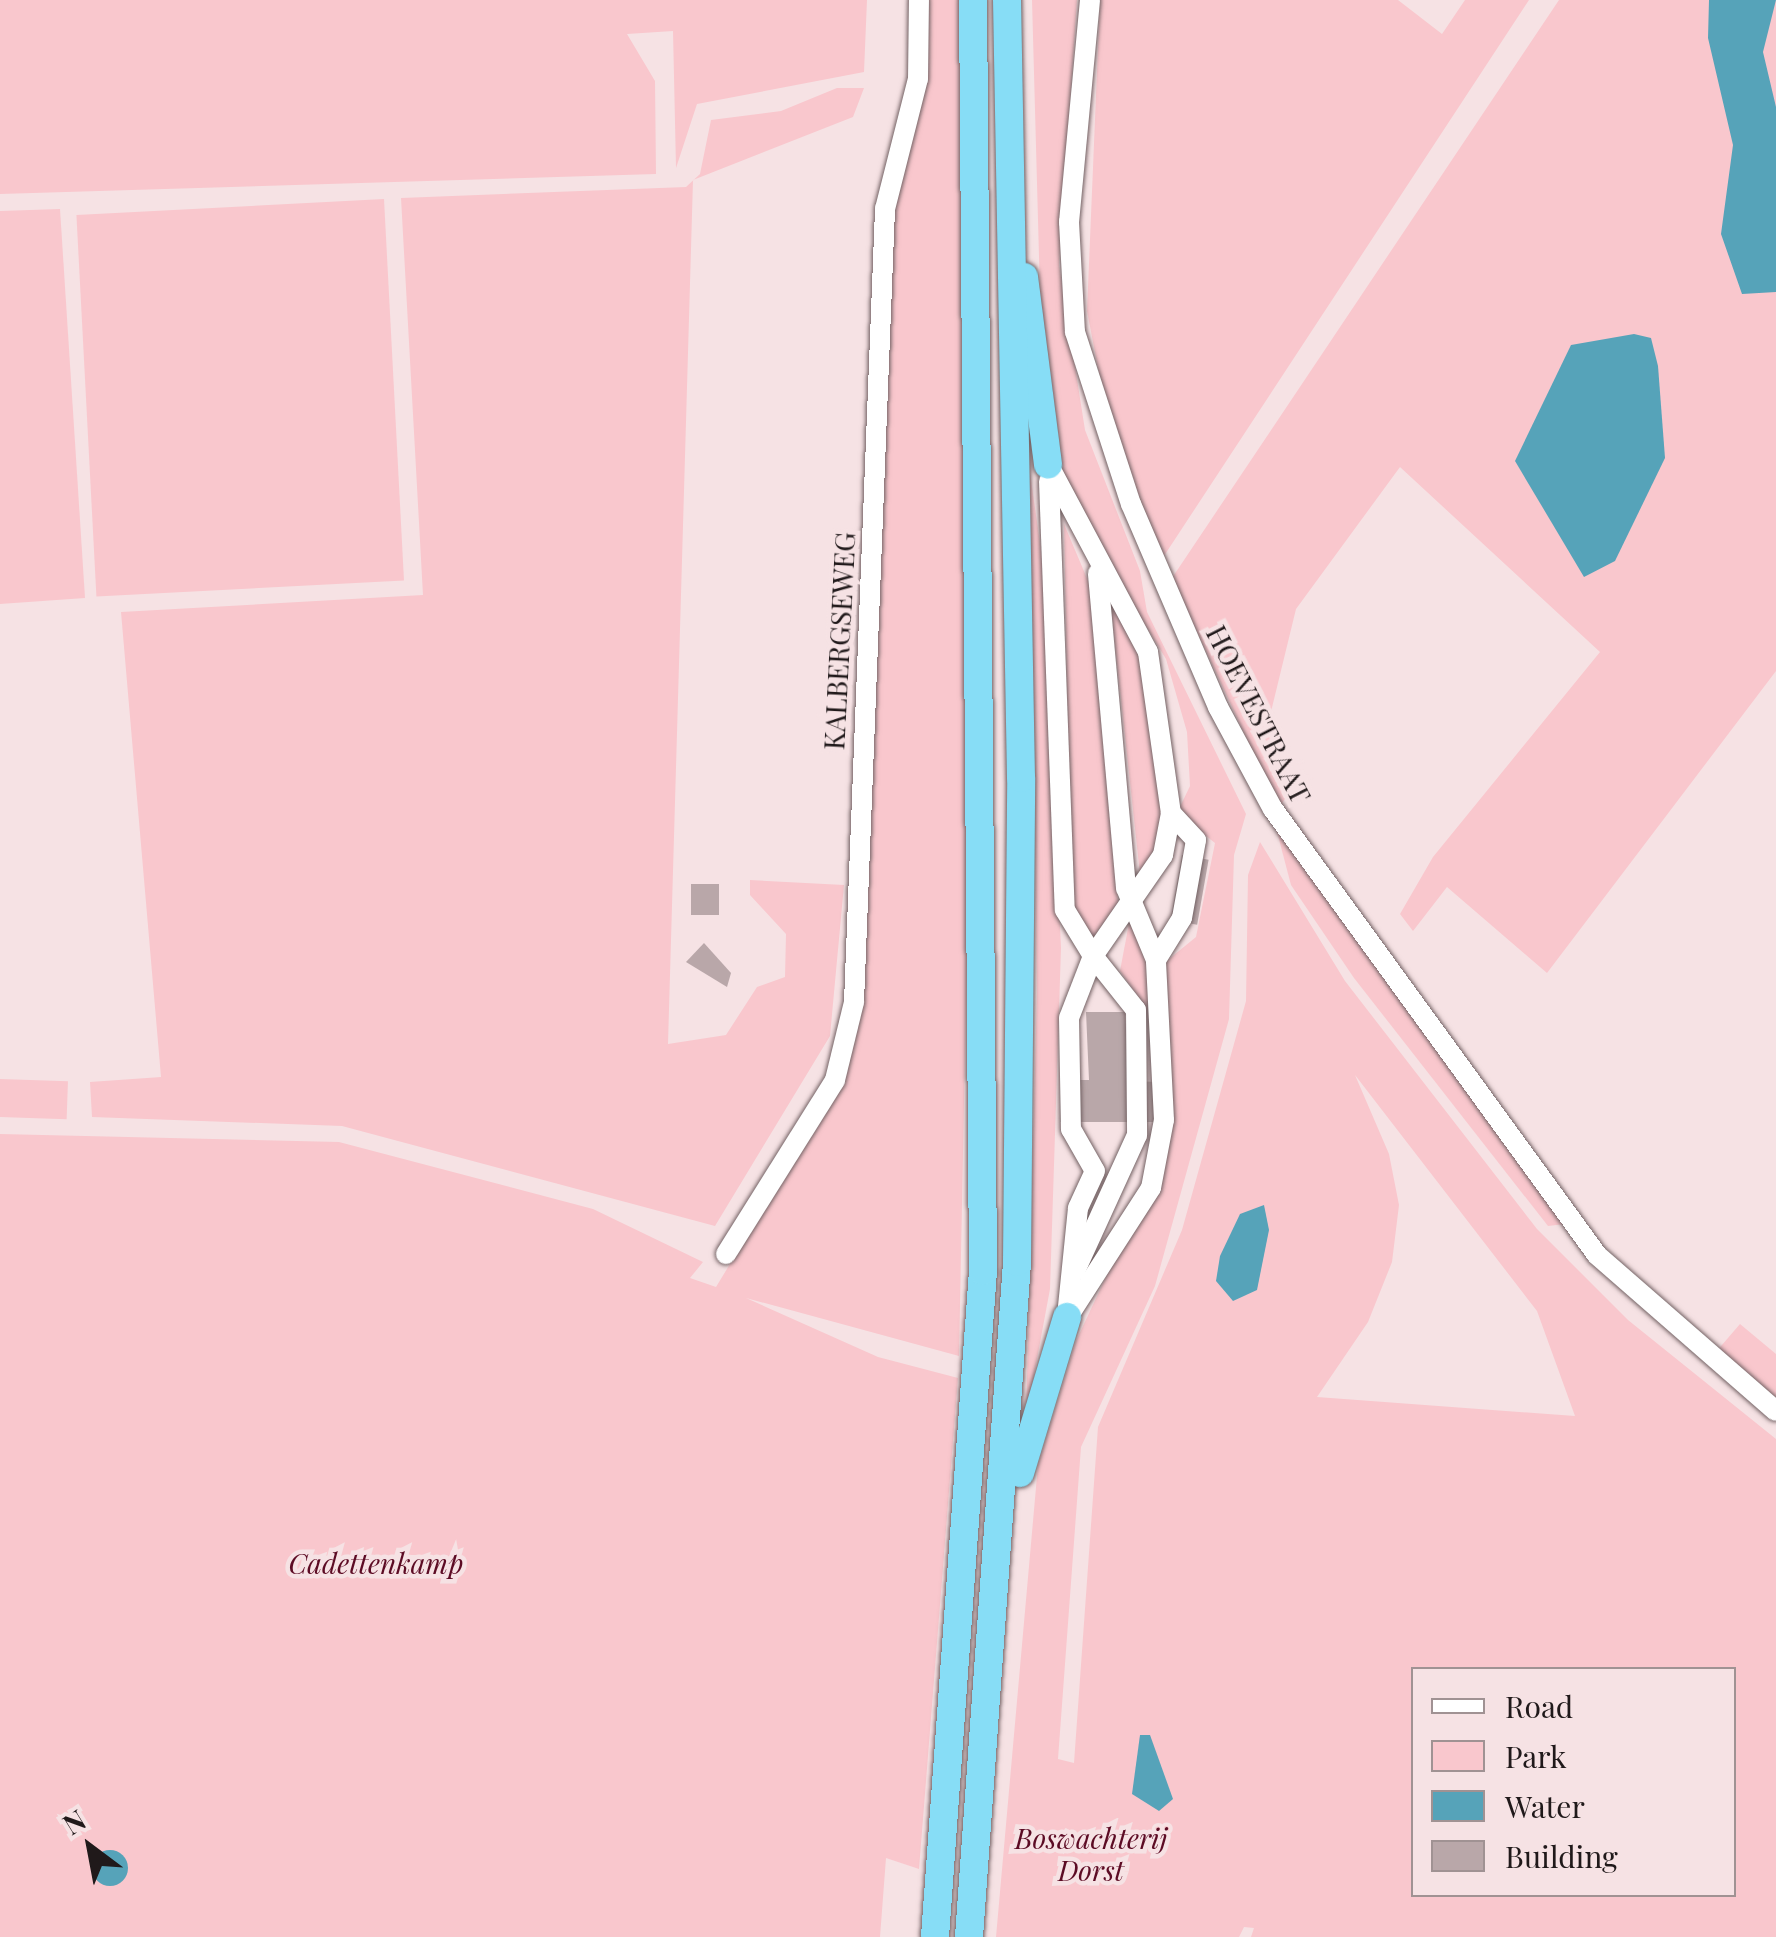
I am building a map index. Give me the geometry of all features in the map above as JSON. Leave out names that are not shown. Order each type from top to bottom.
[{"type":"highway","points":[[935,1937],[983,1271],[973,0]]},
{"type":"highway","points":[[969,1937],[1003,1547],[1017,1262],[1022,778],[1007,0]]},
{"type":"highway","points":[[1010,202],[1048,464]]},
{"type":"highway","points":[[1003,1547],[1040,1385],[1067,1317]]},
{"type":"street","name":"KALBERGSEWEG","points":[[726,1254],[835,1080],[854,1002],[885,209],[918,78],[920,0]]},
{"type":"street","name":"HOEVESTRAAT","points":[[1090,0],[1068,222],[1075,332],[1130,504],[1218,707],[1273,808],[1597,1255],[1776,1411]]},
{"type":"street","points":[[1048,464],[1097,569],[1148,652],[1171,813],[1163,855],[1093,956],[1069,1018],[1072,1130],[1095,1170],[1078,1208],[1075,1271],[1067,1317]]},
{"type":"street","points":[[1048,464],[1065,910],[1093,956],[1136,1010],[1137,1134],[1075,1271]]},
{"type":"street","points":[[1067,1317],[1151,1188],[1164,1120],[1156,960],[1132,902],[1097,569]]},
{"type":"street","points":[[1156,960],[1182,918],[1196,840],[1171,813]]},
{"type":"green space","points":[[0,0],[867,0],[864,72],[697,104],[676,168],[673,31],[627,34],[655,81],[656,174],[0,194]]},
{"type":"green space","name":"Cadettenkamp","points":[[926,0],[961,0],[968,899],[959,1356],[746,1298],[878,1357],[958,1378],[919,1869],[886,1858],[880,1937],[0,1937],[0,1134],[339,1142],[593,1209],[703,1262],[690,1278],[716,1287],[841,1081],[854,1026],[892,208]]},
{"type":"green space","name":"Boswachterij Dorst","points":[[1032,0],[1077,0],[1059,265],[1085,430],[1140,571],[1147,612],[1246,814],[1234,855],[1229,1019],[1155,1286],[1081,1447],[1058,1759],[1074,1763],[1098,1427],[1182,1230],[1246,1001],[1248,875],[1260,842],[1345,981],[1537,1229],[1628,1320],[1776,1439],[1776,1937],[1251,1937],[1254,1928],[1244,1927],[1239,1937],[996,1937],[1038,1465],[1076,1341],[1152,1179],[1163,964],[1196,937],[1215,843],[1177,813],[1190,786],[1187,732],[1166,659],[1057,480],[1040,293]],"holes":[[[1355,1075],[1537,1311],[1575,1416],[1317,1397],[1368,1322],[1392,1262],[1399,1205],[1389,1154]]]},
{"type":"green space","points":[[1100,0],[1398,0],[1442,34],[1465,0],[1529,0],[1160,562],[1105,404],[1087,311]]},
{"type":"green space","points":[[1559,0],[1776,0],[1776,671],[1547,973],[1447,887],[1413,931],[1400,914],[1433,857],[1600,652],[1400,467],[1296,609],[1268,724],[1290,791],[1279,808],[1172,578]]},
{"type":"green space","points":[[837,88],[864,88],[853,117],[694,180],[700,174],[711,120],[781,111]]},
{"type":"green space","points":[[693,181],[668,1044],[726,1035],[757,987],[785,977],[786,934],[750,895],[750,880],[844,885],[830,1036],[715,1226],[342,1126],[92,1117],[90,1082],[161,1077],[121,612],[423,595],[401,198],[686,187]]},
{"type":"green space","points":[[384,199],[404,580],[96,597],[76,215]]},
{"type":"green space","points":[[60,209],[85,598],[0,604],[0,211]]},
{"type":"green space","points":[[1030,473],[1043,564],[1061,948],[1050,1289],[1026,1418],[1037,993]]},
{"type":"green space","points":[[1064,524],[1094,595],[1118,904],[1092,947],[1071,904]]},
{"type":"green space","points":[[1110,599],[1137,642],[1157,750],[1163,841],[1140,874]]},
{"type":"green space","points":[[1276,828],[1565,1224],[1548,1226],[1354,978],[1291,885]]},
{"type":"green space","points":[[1130,918],[1146,951],[1149,1012],[1120,971]]},
{"type":"green space","points":[[0,1079],[68,1081],[67,1119],[0,1117]]},
{"type":"green space","points":[[1740,1324],[1776,1354],[1776,1400],[1715,1353]]},
{"type":"water","points":[[1709,0],[1776,0],[1763,52],[1776,107],[1776,292],[1742,294],[1721,234],[1733,145],[1708,38]]},
{"type":"water","points":[[1634,334],[1651,338],[1658,366],[1665,458],[1615,561],[1584,577],[1515,461],[1571,345]]},
{"type":"water","points":[[1264,1205],[1269,1230],[1257,1290],[1233,1301],[1216,1281],[1220,1256],[1240,1214]]},
{"type":"water","points":[[1140,1735],[1150,1735],[1173,1799],[1159,1811],[1132,1794]]},
{"type":"water","points":[[110,1850],[123,1855],[128,1868],[123,1881],[110,1886],[97,1881],[92,1868],[97,1855]]},
{"type":"building","points":[[1182,855],[1209,860],[1197,925],[1171,920]]},
{"type":"building","points":[[691,884],[719,884],[719,915],[691,915]]},
{"type":"building","points":[[704,943],[731,973],[727,987],[686,962]]},
{"type":"building","points":[[1086,1012],[1125,1012],[1129,1081],[1159,1082],[1160,1122],[1060,1122],[1060,1080],[1089,1080]]}]
